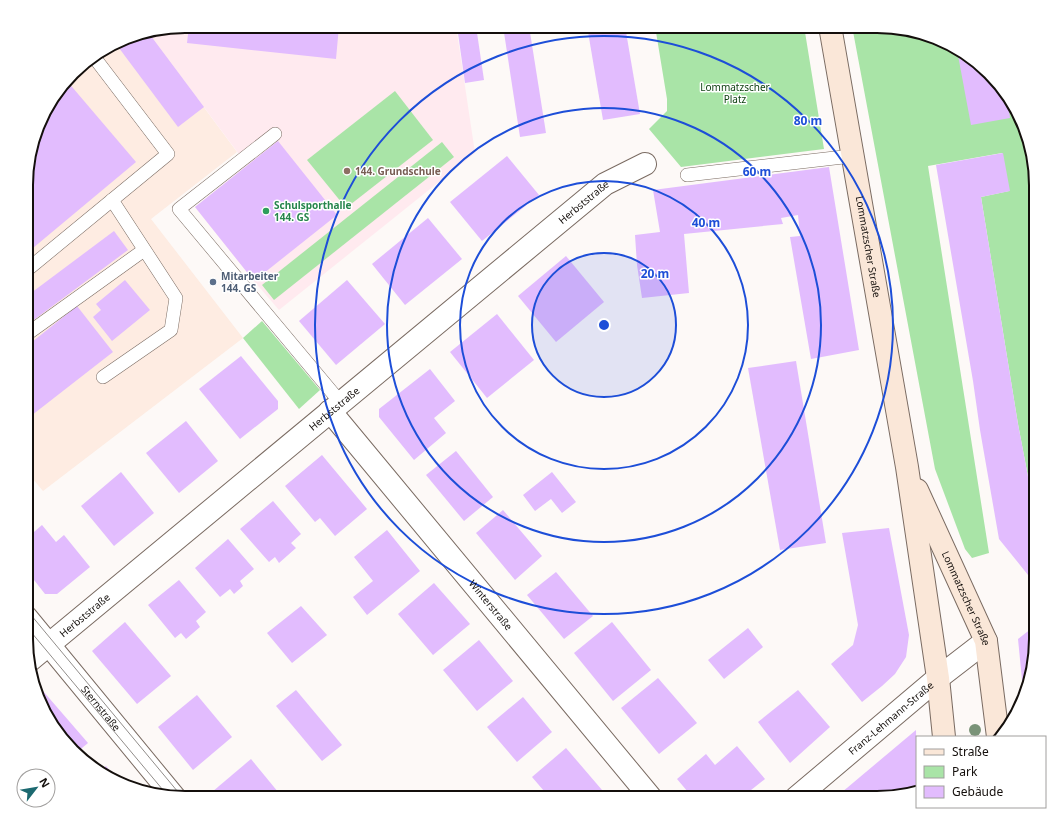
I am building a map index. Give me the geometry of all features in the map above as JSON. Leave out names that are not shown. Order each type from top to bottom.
[{"type":"main road","name":"Lommatzscher Straße","points":[[831,33],[907,467],[938,678],[944,736]]},
{"type":"main road","name":"Lommatzscher Straße","points":[[907,467],[986,641],[997,733]]},
{"type":"street","name":"Herbststraße","points":[[34,657],[605,184],[645,164]]},
{"type":"street","name":"Winterstraße","points":[[335,407],[645,791]]},
{"type":"street","name":"Sternstraße","points":[[33,626],[169,790]]},
{"type":"street","name":"Franz-Lehmann-Straße","points":[[804,791],[938,678],[986,641]]},
{"type":"lane","points":[[33,265],[168,154],[97,61]]},
{"type":"lane","points":[[275,134],[179,209],[335,407]]},
{"type":"lane","points":[[688,175],[852,156]]},
{"type":"lane","points":[[103,377],[172,330],[176,298],[112,200]]},
{"type":"lane","points":[[33,330],[144,250]]},
{"type":"shaded area","name":"144. Grundschule","points":[[175,33],[457,33],[475,153],[279,310],[195,207],[247,165],[151,37]]},
{"type":"shaded area","points":[[151,37],[237,152],[151,219],[243,338],[43,491],[33,479],[33,175],[38,145],[53,109],[64,92],[77,77],[92,64],[109,53],[136,41]]},
{"type":"green space","name":"Lommatzscher Platz","points":[[656,33],[805,33],[824,149],[681,167],[649,129],[667,111],[667,99]]},
{"type":"green space","points":[[853,33],[887,33],[917,38],[953,53],[970,64],[985,77],[998,92],[1009,109],[1021,136],[1028,165],[1029,482],[1018,424],[981,197],[1009,191],[1002,153],[928,166],[989,553],[972,558],[965,549],[935,469]]},
{"type":"green space","points":[[395,91],[433,140],[346,208],[307,160]]},
{"type":"green space","points":[[442,142],[454,157],[274,300],[262,285]]},
{"type":"green space","points":[[262,321],[320,390],[299,409],[243,338]]},
{"type":"building","points":[[188,33],[338,33],[336,59],[187,43]]},
{"type":"building","points":[[458,33],[477,33],[484,80],[465,83]]},
{"type":"building","points":[[504,33],[530,33],[546,133],[520,137]]},
{"type":"building","points":[[588,33],[626,33],[640,114],[603,120]]},
{"type":"building","points":[[152,37],[204,107],[178,127],[119,48],[136,41]]},
{"type":"building","points":[[958,56],[985,77],[998,92],[1009,108],[1010,118],[971,125]]},
{"type":"building","points":[[71,85],[136,162],[33,248],[33,175],[38,145],[53,109],[64,92]]},
{"type":"building","name":"Schulsporthalle 144. GS","points":[[278,141],[337,215],[254,281],[195,207]]},
{"type":"building","points":[[1003,153],[1010,191],[981,197],[1018,424],[1029,482],[1028,575],[999,539],[936,165]]},
{"type":"building","points":[[507,156],[539,195],[482,241],[450,202]]},
{"type":"building","points":[[829,167],[859,350],[811,359],[790,237],[800,236],[798,215],[781,218],[783,224],[684,234],[689,293],[642,298],[637,265],[635,235],[660,232],[653,190]]},
{"type":"building","points":[[428,218],[462,259],[405,305],[372,264]]},
{"type":"building","points":[[114,231],[128,250],[33,321],[33,292]]},
{"type":"building","points":[[566,256],[604,302],[556,342],[518,296]]},
{"type":"building","points":[[125,280],[150,310],[112,341],[93,317],[101,310],[96,304]]},
{"type":"building","points":[[347,280],[385,324],[336,365],[299,321]]},
{"type":"building","points":[[77,306],[113,352],[33,414],[33,341]]},
{"type":"building","points":[[497,314],[534,360],[487,398],[450,352]]},
{"type":"building","points":[[241,356],[278,401],[278,409],[240,439],[199,389]]},
{"type":"building","points":[[796,361],[826,543],[780,550],[748,368]]},
{"type":"building","points":[[430,369],[455,401],[434,418],[446,433],[414,460],[379,417],[379,409]]},
{"type":"building","points":[[186,421],[218,461],[179,493],[146,453]]},
{"type":"building","points":[[456,451],[493,497],[464,521],[426,475]]},
{"type":"building","points":[[322,455],[367,509],[335,536],[320,518],[315,522],[285,486]]},
{"type":"building","points":[[121,472],[154,513],[114,546],[81,506]]},
{"type":"building","points":[[552,472],[576,502],[562,513],[551,499],[535,511],[523,495]]},
{"type":"building","points":[[273,501],[301,534],[291,543],[296,548],[279,563],[275,557],[269,562],[240,529]]},
{"type":"building","points":[[503,510],[542,556],[515,580],[476,533]]},
{"type":"building","points":[[42,525],[56,542],[64,535],[90,567],[57,594],[45,594],[33,579],[33,533]]},
{"type":"building","points":[[889,528],[909,635],[906,657],[895,674],[862,702],[831,664],[853,645],[858,625],[842,533]]},
{"type":"building","points":[[387,530],[420,571],[367,615],[353,597],[373,581],[354,557]]},
{"type":"building","points":[[228,539],[254,569],[240,581],[243,586],[234,594],[230,589],[220,597],[195,568]]},
{"type":"building","points":[[556,572],[593,616],[564,639],[527,595]]},
{"type":"building","points":[[179,580],[206,612],[196,621],[200,627],[186,639],[181,633],[175,638],[148,605]]},
{"type":"building","points":[[434,583],[470,624],[433,655],[398,614]]},
{"type":"building","points":[[301,606],[327,635],[292,663],[267,633]]},
{"type":"building","points":[[125,622],[171,676],[137,704],[92,651]]},
{"type":"building","points":[[612,622],[651,670],[613,701],[574,653]]},
{"type":"building","points":[[748,628],[763,647],[724,679],[708,660]]},
{"type":"building","points":[[1029,630],[1028,659],[1022,684],[1018,639]]},
{"type":"building","points":[[479,640],[513,681],[477,711],[443,670]]},
{"type":"building","points":[[658,678],[697,723],[659,754],[621,708]]},
{"type":"building","points":[[296,690],[342,745],[322,761],[276,706]]},
{"type":"building","points":[[798,690],[830,727],[790,763],[758,722]]},
{"type":"building","points":[[43,691],[88,743],[80,749],[64,732],[53,715]]},
{"type":"building","points":[[197,695],[232,737],[193,770],[158,727]]},
{"type":"building","points":[[523,697],[552,732],[517,762],[487,727]]},
{"type":"building","points":[[916,730],[916,786],[887,791],[843,791]]},
{"type":"building","points":[[737,746],[765,779],[750,791],[687,791],[677,779],[706,754],[715,765]]},
{"type":"building","points":[[566,748],[602,790],[544,791],[532,777]]},
{"type":"building","points":[[251,759],[277,791],[213,791]]},
{"type":"building","points":[[106,766],[111,772],[109,771],[104,768]]},
{"type":"tram line","points":[[33,617],[177,791]]},
{"type":"tram line","points":[[33,634],[163,790]]},
{"type":"place","name":"144. Grundschule","points":[[347,171]]},
{"type":"place","name":"Schulsporthalle 144. GS","points":[[266,211]]},
{"type":"place","name":"Mitarbeiter 144. GS","points":[[213,282]]}]
